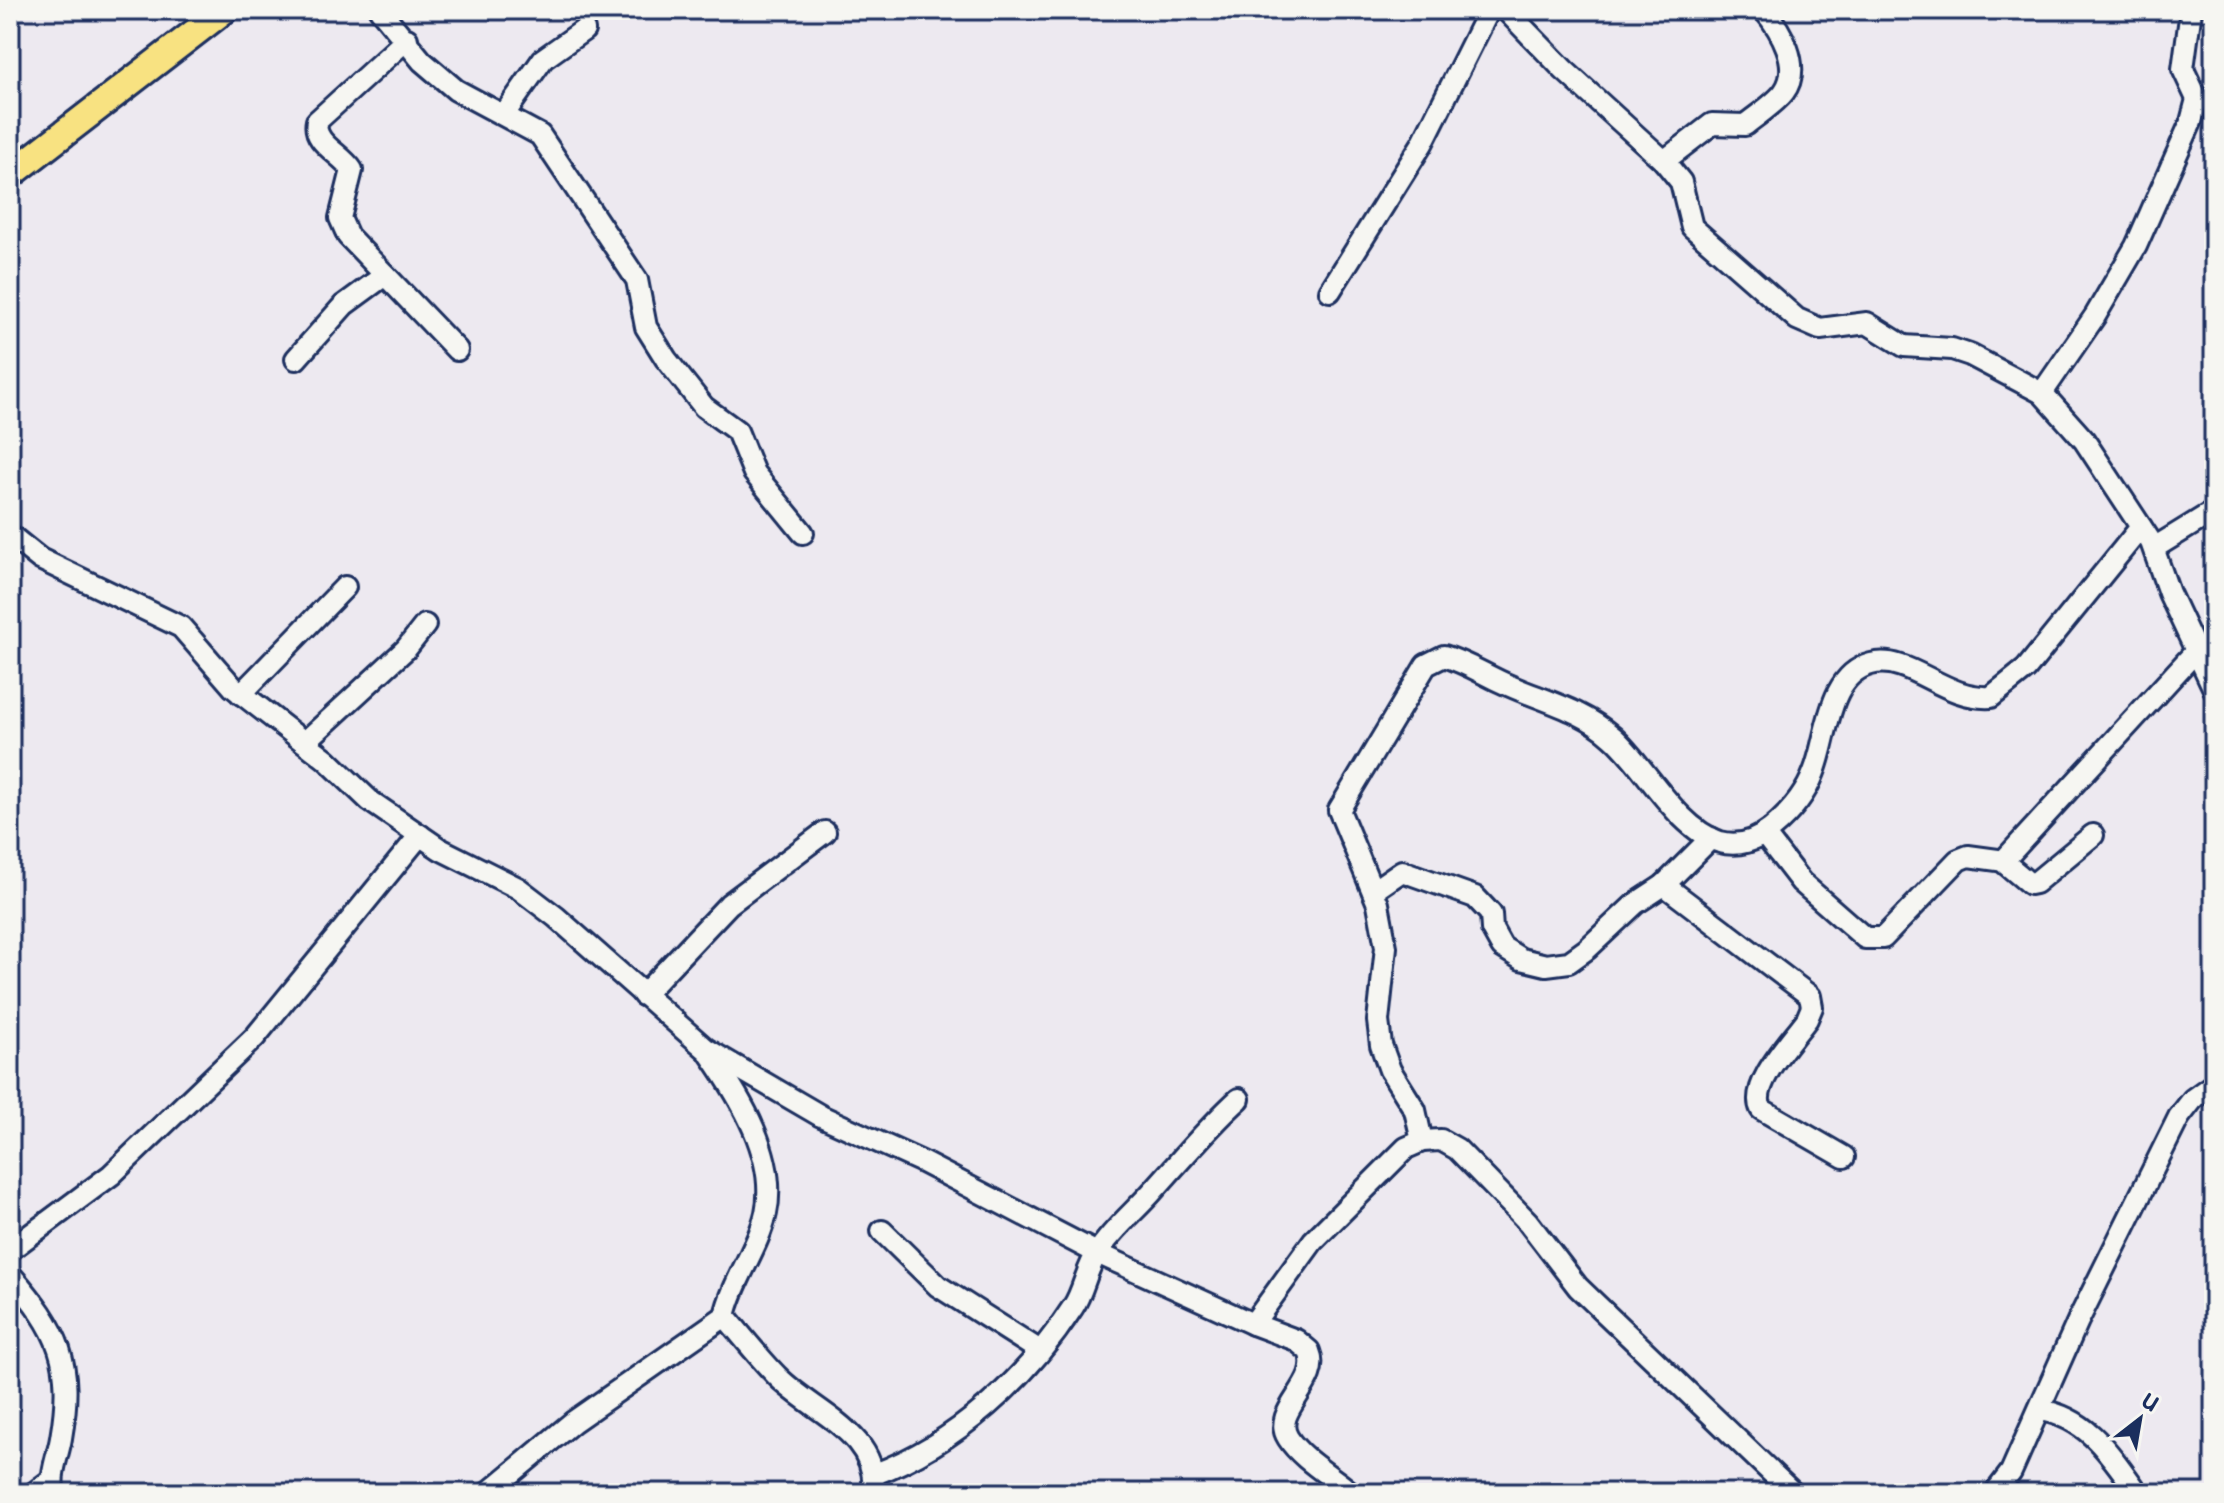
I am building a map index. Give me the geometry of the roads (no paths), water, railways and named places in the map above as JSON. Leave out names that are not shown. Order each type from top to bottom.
[{"type":"main road","points":[[10,175],[224,10]]},
{"type":"street","points":[[380,10],[407,39],[422,61],[456,90],[505,113],[540,135],[561,161],[637,280],[646,327],[666,359],[704,407],[737,431],[754,473],[803,533]]},
{"type":"street","points":[[1330,291],[1422,144],[1489,10]]},
{"type":"street","points":[[1506,10],[1564,70],[1664,161],[1681,182],[1692,227],[1808,326],[1831,329],[1867,323],[1904,346],[1952,349],[1970,355],[2042,393],[2084,440],[2154,548],[2169,593],[2214,689]]},
{"type":"street","points":[[1664,161],[1712,124],[1745,125],[1785,91],[1789,75],[1783,32],[1764,10]]},
{"type":"street","points":[[2042,393],[2095,316],[2136,246],[2191,122],[2197,99],[2183,69],[2191,10]]},
{"type":"street","points":[[505,113],[543,59],[584,30]]},
{"type":"street","points":[[407,39],[317,121],[315,130],[321,141],[337,151],[352,170],[340,218],[348,236],[457,350]]},
{"type":"street","points":[[296,359],[344,305],[385,275]]},
{"type":"street","points":[[2154,548],[2214,511]]},
{"type":"street","points":[[1422,1141],[1415,1110],[1390,1070],[1381,1045],[1378,1021],[1386,947],[1373,891],[1339,810],[1426,665],[1444,656],[1573,712],[1613,737],[1662,795],[1711,838],[1733,845],[1764,834],[1806,790],[1834,700],[1859,670],[1882,663],[1905,666],[1960,696],[1991,697],[2026,669],[2141,527]]},
{"type":"street","points":[[10,535],[40,559],[181,627],[241,694],[305,742],[370,801],[420,835],[518,888],[556,917],[706,1049],[821,1116],[920,1161],[1097,1253],[1253,1324],[1296,1340],[1309,1351],[1311,1368],[1306,1386],[1285,1419],[1284,1430],[1295,1446],[1351,1493]]},
{"type":"street","points":[[241,694],[345,587]]},
{"type":"street","points":[[305,742],[416,640],[425,625]]},
{"type":"street","points":[[2005,861],[2197,650]]},
{"type":"street","points":[[643,995],[729,904],[825,832]]},
{"type":"street","points":[[1764,834],[1801,882],[1865,938],[1873,940],[1883,938],[1958,860],[1968,856],[2005,861],[2030,884],[2093,835]]},
{"type":"street","points":[[10,1250],[111,1175],[255,1037],[420,835]]},
{"type":"street","points":[[1373,891],[1402,871],[1464,891],[1486,907],[1495,939],[1502,947],[1521,959],[1546,965],[1569,962],[1635,904],[1664,885],[1711,838]]},
{"type":"street","points":[[1664,885],[1810,996],[1812,1007],[1807,1019],[1759,1085],[1758,1101],[1761,1109],[1844,1157]]},
{"type":"street","points":[[488,1493],[573,1422],[725,1316],[730,1296],[766,1214],[768,1186],[761,1151],[748,1117],[706,1049]]},
{"type":"street","points":[[1995,1493],[2011,1472],[2078,1321],[2179,1117],[2193,1099],[2214,1084]]},
{"type":"street","points":[[874,1484],[903,1463],[946,1439],[982,1411],[1040,1351],[1075,1305],[1097,1253],[1199,1137],[1239,1099]]},
{"type":"street","points":[[1253,1324],[1313,1241],[1406,1148],[1422,1141],[1441,1140],[1457,1149],[1528,1222],[1578,1287],[1793,1493]]},
{"type":"street","points":[[882,1231],[938,1286],[1040,1351]]},
{"type":"street","points":[[10,1274],[53,1330],[65,1375],[61,1439],[46,1489]]},
{"type":"street","points":[[725,1316],[780,1379],[841,1426],[872,1462],[874,1484]]},
{"type":"street","points":[[2040,1410],[2074,1420],[2091,1432],[2138,1493]]}]
